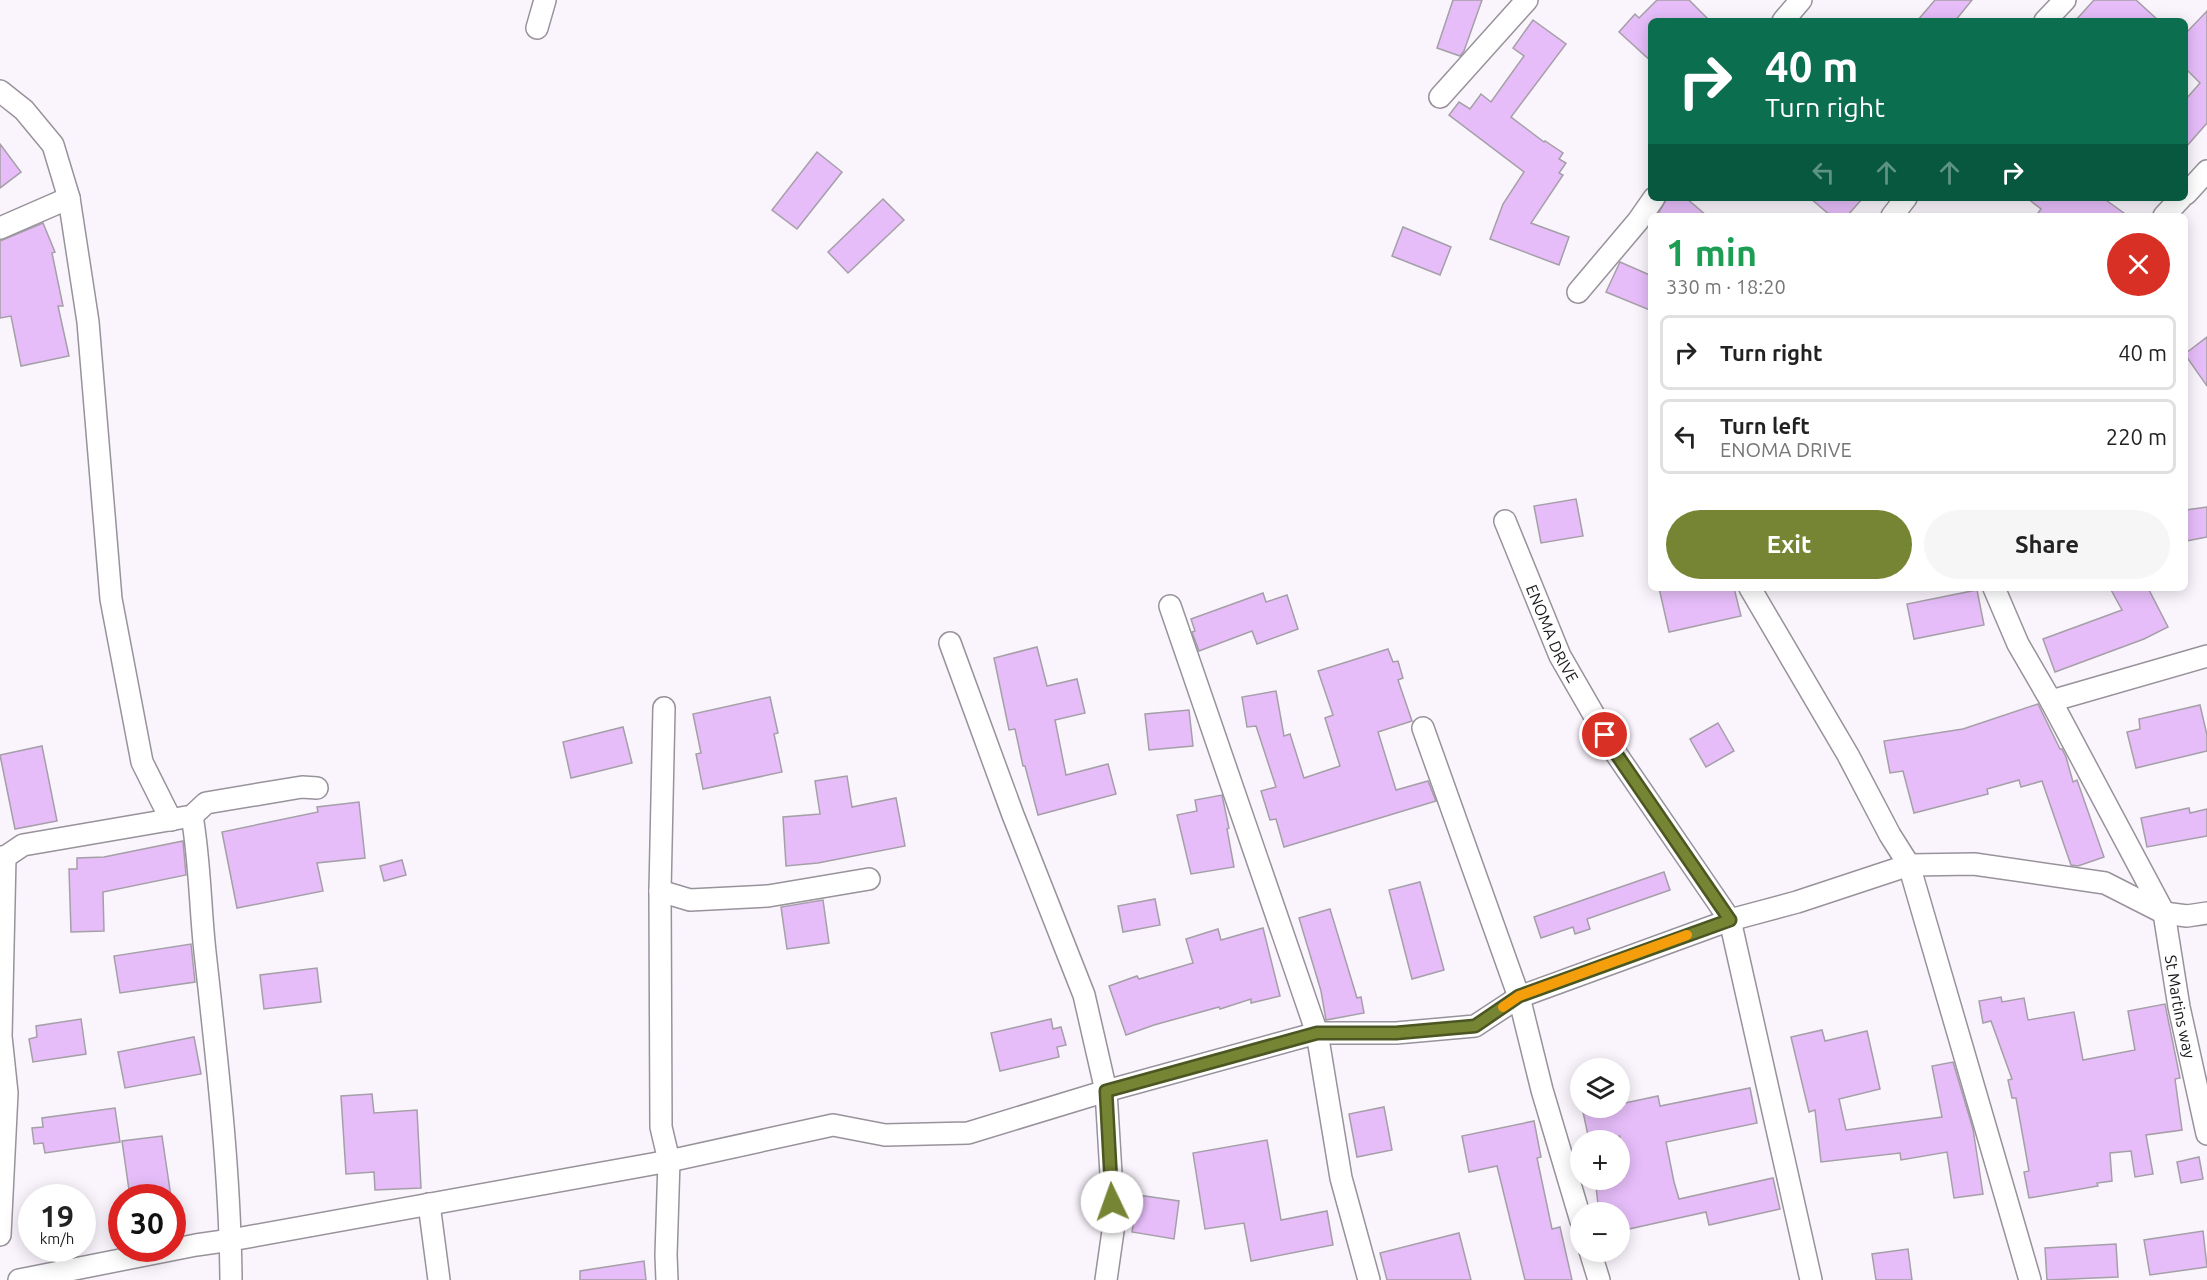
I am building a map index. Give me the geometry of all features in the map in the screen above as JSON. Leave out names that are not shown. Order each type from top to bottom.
[{"type":"street","points":[[537,27],[545,0]]},
{"type":"street","points":[[1440,97],[1527,0]]},
{"type":"street","points":[[1786,18],[1801,0]]},
{"type":"street","points":[[2048,18],[2065,0]]},
{"type":"street","points":[[0,91],[24,110],[53,145],[69,198],[88,322],[111,600],[142,762],[171,820]]},
{"type":"street","points":[[2188,192],[2207,171]]},
{"type":"street","points":[[0,228],[69,198]]},
{"type":"street","points":[[1578,292],[1638,221],[1652,201]]},
{"type":"street","points":[[1894,213],[1904,201]]},
{"type":"street","points":[[2167,213],[2178,201]]},
{"type":"street","name":"ENOMA DRIVE","points":[[1505,521],[1560,656],[1617,755],[1730,920]]},
{"type":"street","points":[[1752,591],[1848,755],[1890,835],[1909,865],[2030,1280]]},
{"type":"street","name":"St Martins way","points":[[1995,591],[2018,644],[2051,701],[2164,913],[2179,1007],[2207,1134]]},
{"type":"street","points":[[1170,606],[1317,1033],[1341,1178],[1369,1280]]},
{"type":"street","points":[[950,644],[1013,815],[1084,995],[1106,1091],[1114,1224],[1106,1280]]},
{"type":"street","points":[[2051,701],[2207,656]]},
{"type":"street","points":[[663,708],[660,891],[661,1126],[669,1161],[667,1280]]},
{"type":"street","points":[[1423,728],[1519,996],[1542,1090],[1575,1202]]},
{"type":"street","points":[[0,1236],[7,1093],[1,1036],[3,857],[23,845],[192,816],[206,803],[302,787],[317,788]]},
{"type":"street","points":[[192,816],[198,849],[203,937],[224,1120],[231,1280]]},
{"type":"street","points":[[19,1280],[196,1245],[669,1161],[832,1125],[885,1135],[968,1133],[1106,1091],[1317,1033],[1396,1033],[1475,1026],[1519,996],[1730,920],[1797,902],[1909,865],[1974,864],[2105,883],[2164,913],[2187,916],[2207,913]]},
{"type":"street","points":[[660,891],[690,900],[768,896],[869,879]]},
{"type":"street","points":[[1730,920],[1811,1280]]},
{"type":"street","points":[[429,1204],[439,1280]]},
{"type":"street","points":[[1593,1262],[1599,1280]]},
{"type":"building","points":[[1453,0],[1482,0],[1464,51],[1460,56],[1437,48]]},
{"type":"building","points":[[1657,0],[1689,0],[1707,18],[1648,18],[1648,58],[1619,32],[1635,14],[1639,18]]},
{"type":"building","points":[[1935,0],[1972,0],[1957,18],[1920,18]]},
{"type":"building","points":[[2094,0],[2136,0],[2156,18],[2078,18]]},
{"type":"building","points":[[2207,11],[2207,123],[2188,145],[2188,97],[2200,83],[2188,71],[2188,31]]},
{"type":"building","points":[[1533,20],[1566,44],[1511,117],[1563,153],[1559,159],[1566,163],[1559,173],[1563,175],[1531,223],[1569,237],[1559,265],[1490,239],[1503,204],[1524,172],[1449,115],[1459,102],[1470,109],[1481,94],[1491,102],[1524,56],[1513,48]]},
{"type":"building","points":[[0,144],[21,172],[0,188]]},
{"type":"building","points":[[817,152],[842,172],[797,229],[772,210]]},
{"type":"building","points":[[883,199],[904,220],[848,273],[828,252]]},
{"type":"building","points":[[1665,201],[1690,201],[1704,213],[1659,213]]},
{"type":"building","points":[[1814,201],[1860,201],[1850,213],[1828,213]]},
{"type":"building","points":[[2031,201],[2107,201],[2124,213],[2038,213],[2041,209]]},
{"type":"building","points":[[43,223],[55,252],[52,253],[63,306],[58,306],[69,356],[21,366],[11,316],[0,318],[0,241]]},
{"type":"building","points":[[1403,227],[1451,247],[1440,275],[1392,256]]},
{"type":"building","points":[[1620,262],[1648,274],[1648,309],[1606,292]]},
{"type":"building","points":[[2207,337],[2207,386],[2188,359],[2188,351]]},
{"type":"building","points":[[1576,499],[1583,536],[1541,543],[1534,506]]},
{"type":"building","points":[[2207,507],[2207,537],[2188,541],[2188,510]]},
{"type":"building","points":[[1660,591],[1735,591],[1741,616],[1669,632]]},
{"type":"building","points":[[1977,591],[1984,625],[1914,639],[1907,604]]},
{"type":"building","points":[[2112,591],[2150,591],[2168,627],[2144,639],[2055,672],[2043,639],[2122,610]]},
{"type":"building","points":[[1263,593],[1266,602],[1287,595],[1298,629],[1257,644],[1252,631],[1199,651],[1192,632],[1195,631],[1191,619]]},
{"type":"building","points":[[1037,647],[1047,686],[1077,679],[1085,713],[1055,720],[1066,775],[1108,764],[1116,794],[1038,815],[1025,766],[1023,766],[1015,729],[1009,730],[994,658]]},
{"type":"building","points":[[1388,649],[1393,662],[1398,661],[1403,678],[1398,680],[1412,721],[1378,732],[1396,790],[1428,781],[1436,801],[1284,847],[1276,819],[1270,820],[1261,791],[1276,787],[1256,726],[1247,727],[1242,697],[1276,691],[1284,736],[1290,734],[1304,778],[1340,766],[1325,718],[1333,715],[1318,671]]},
{"type":"building","points":[[770,697],[778,733],[774,734],[782,772],[703,789],[696,754],[701,753],[693,714]]},
{"type":"building","points":[[2038,704],[2066,757],[2073,782],[2077,780],[2104,857],[2078,866],[2071,865],[2042,781],[2021,787],[2019,780],[1987,789],[1988,794],[1914,813],[1903,771],[1890,773],[1884,741],[1963,729]]},
{"type":"building","points":[[2200,705],[2207,735],[2207,751],[2136,768],[2127,732],[2140,729],[2139,719]]},
{"type":"building","points":[[1189,710],[1193,746],[1149,750],[1145,714]]},
{"type":"building","points":[[1718,723],[1734,751],[1706,767],[1690,739]]},
{"type":"building","points":[[623,727],[632,763],[571,778],[563,742]]},
{"type":"building","points":[[42,746],[57,821],[15,829],[0,755]]},
{"type":"building","points":[[847,776],[852,807],[896,798],[905,846],[818,863],[786,866],[783,817],[820,814],[815,781]]},
{"type":"building","points":[[1222,795],[1234,867],[1191,874],[1177,815],[1197,811],[1195,800]]},
{"type":"building","points":[[359,802],[365,858],[317,863],[323,891],[237,908],[222,832],[318,812],[317,807]]},
{"type":"building","points":[[2189,808],[2190,813],[2207,809],[2207,836],[2147,847],[2141,818]]},
{"type":"building","points":[[183,841],[186,875],[103,892],[104,931],[71,932],[69,869],[77,869],[77,858],[104,857]]},
{"type":"building","points":[[402,860],[406,875],[384,881],[380,866]]},
{"type":"building","points":[[1664,872],[1670,890],[1587,919],[1590,929],[1575,934],[1573,927],[1541,938],[1534,917]]},
{"type":"building","points":[[1420,882],[1444,970],[1412,979],[1389,890]]},
{"type":"building","points":[[1155,899],[1160,925],[1123,932],[1118,906]]},
{"type":"building","points":[[823,900],[829,943],[787,949],[781,907]]},
{"type":"building","points":[[1330,909],[1357,998],[1361,997],[1364,1013],[1326,1020],[1321,991],[1299,918]]},
{"type":"building","points":[[1263,928],[1280,996],[1251,1003],[1251,999],[1220,1009],[1219,1007],[1126,1035],[1109,986],[1137,976],[1139,979],[1193,963],[1186,939],[1218,929],[1221,940]]},
{"type":"building","points":[[191,944],[195,982],[120,993],[114,956]]},
{"type":"building","points":[[317,968],[321,1002],[264,1009],[260,975]]},
{"type":"building","points":[[2001,997],[2002,1002],[2024,998],[2028,1020],[2074,1012],[2083,1060],[2135,1050],[2128,1011],[2165,1004],[2180,1078],[2175,1079],[2182,1130],[2146,1135],[2153,1174],[2135,1177],[2131,1151],[2110,1153],[2112,1181],[2097,1183],[2098,1186],[2029,1198],[2024,1172],[2029,1171],[2016,1098],[2012,1098],[2008,1080],[2012,1079],[1991,1021],[1983,1023],[1979,1001]]},
{"type":"building","points":[[81,1019],[86,1054],[33,1062],[29,1039],[37,1037],[36,1026]]},
{"type":"building","points":[[1051,1019],[1053,1029],[1061,1027],[1066,1045],[1057,1047],[1059,1057],[1000,1071],[991,1033]]},
{"type":"building","points":[[1822,1030],[1825,1041],[1867,1031],[1880,1089],[1839,1099],[1846,1130],[1942,1117],[1932,1066],[1953,1062],[1973,1129],[1983,1194],[1954,1198],[1947,1152],[1901,1160],[1900,1153],[1821,1162],[1815,1110],[1809,1112],[1791,1037]]},
{"type":"building","points":[[194,1037],[201,1074],[125,1088],[118,1052]]},
{"type":"building","points":[[1750,1088],[1757,1123],[1666,1142],[1674,1182],[1679,1199],[1773,1178],[1780,1209],[1709,1225],[1706,1212],[1630,1229],[1630,1202],[1598,1202],[1596,1190],[1630,1190],[1630,1130],[1587,1130],[1584,1118],[1630,1118],[1630,1102],[1658,1096],[1660,1106]]},
{"type":"building","points":[[372,1094],[374,1113],[417,1110],[421,1188],[375,1190],[374,1172],[346,1174],[341,1096]]},
{"type":"building","points":[[1384,1107],[1392,1150],[1357,1157],[1349,1114]]},
{"type":"building","points":[[115,1108],[120,1142],[45,1153],[43,1143],[34,1144],[32,1128],[43,1127],[42,1118]]},
{"type":"building","points":[[1534,1121],[1541,1157],[1537,1158],[1552,1229],[1560,1227],[1572,1280],[1525,1280],[1497,1166],[1469,1172],[1462,1136]]},
{"type":"building","points":[[162,1136],[169,1184],[128,1184],[122,1141]]},
{"type":"building","points":[[1267,1140],[1281,1220],[1327,1211],[1333,1245],[1251,1261],[1244,1223],[1205,1229],[1193,1153]]},
{"type":"building","points":[[2199,1157],[2203,1179],[2181,1183],[2177,1162]]},
{"type":"building","points":[[1138,1195],[1179,1201],[1174,1239],[1132,1232]]},
{"type":"building","points":[[2203,1231],[2207,1267],[2150,1275],[2144,1240]]},
{"type":"building","points":[[1459,1233],[1471,1280],[1387,1280],[1380,1253]]},
{"type":"building","points":[[2116,1244],[2118,1277],[2047,1280],[2045,1248]]},
{"type":"building","points":[[1908,1249],[1912,1280],[1876,1280],[1872,1254]]},
{"type":"building","points":[[644,1261],[646,1280],[580,1280],[580,1271]]},
{"type":"slow traffic","points":[[1503,1007],[1519,996],[1687,935]]},
{"type":"route","points":[[1112,1202],[1106,1091],[1317,1033],[1396,1033],[1475,1026],[1519,996],[1730,920],[1605,735]]}]
